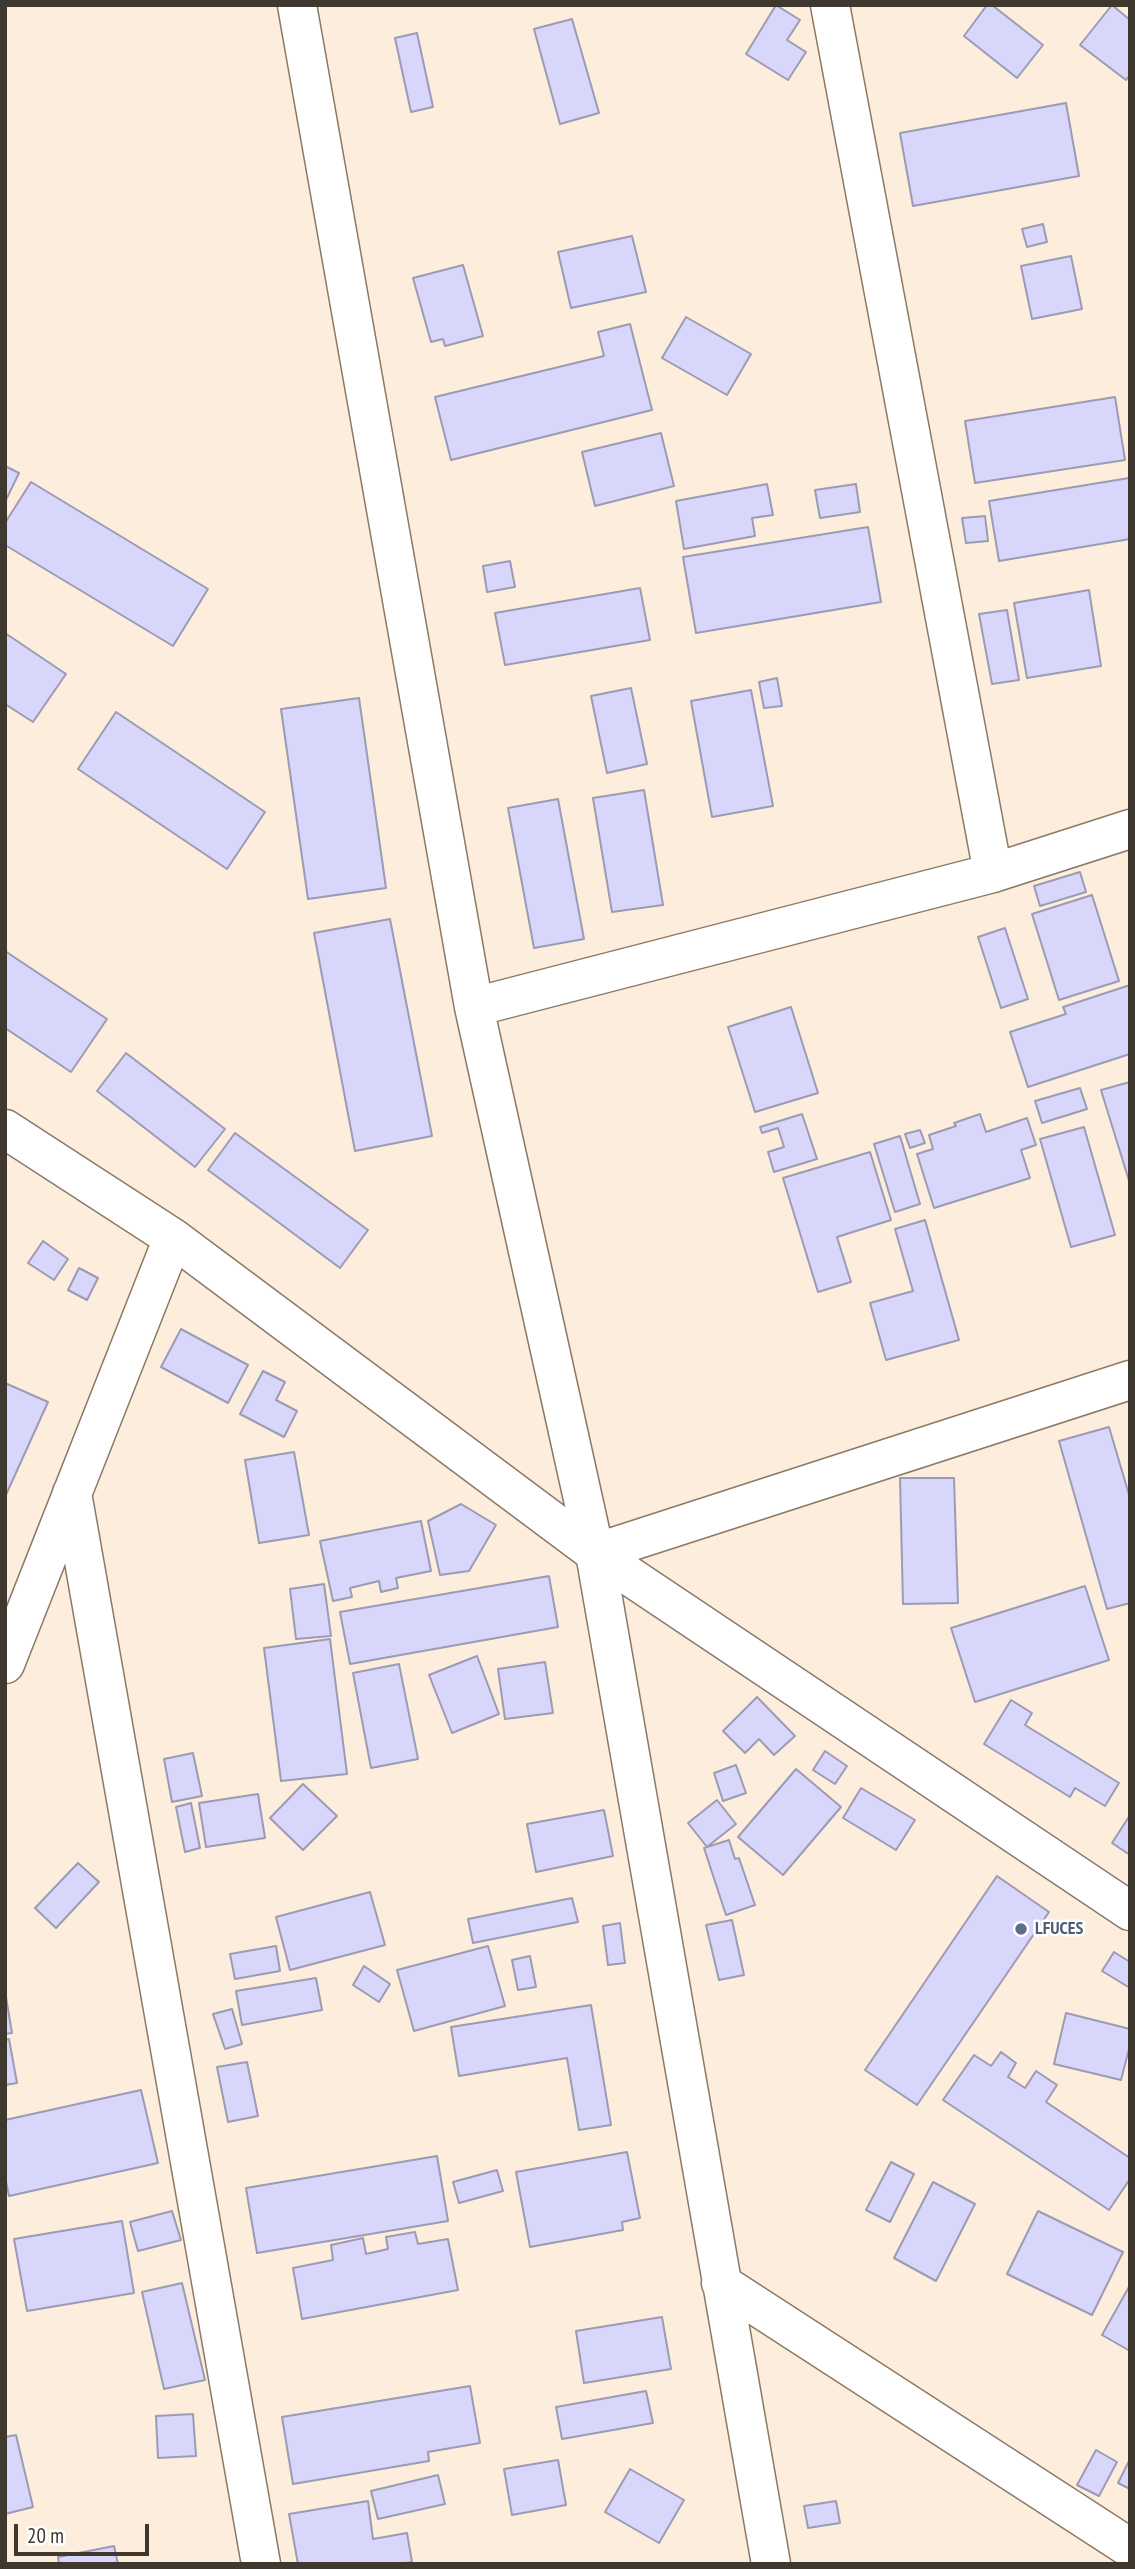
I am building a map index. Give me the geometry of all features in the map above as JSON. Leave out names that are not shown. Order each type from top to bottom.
[{"type":"street","points":[[297,5],[474,1007],[595,1553],[771,2564]]},
{"type":"street","points":[[830,5],[992,873]]},
{"type":"street","points":[[474,1007],[992,873],[1130,829]]},
{"type":"street","points":[[5,1129],[173,1238],[595,1553],[1130,1910]]},
{"type":"street","points":[[5,1664],[173,1238]]},
{"type":"street","points":[[595,1553],[1130,1380]]},
{"type":"street","points":[[72,1493],[261,2564]]},
{"type":"street","points":[[721,2283],[1130,2548]]},
{"type":"building","points":[[776,5],[800,20],[787,40],[806,52],[788,80],[746,54]]},
{"type":"building","points":[[987,5],[992,5],[1043,45],[1017,78],[964,36]]},
{"type":"building","points":[[1112,5],[1130,20],[1130,75],[1126,80],[1080,45]]},
{"type":"building","points":[[572,19],[599,113],[560,124],[534,29]]},
{"type":"building","points":[[417,33],[433,107],[411,112],[395,38]]},
{"type":"building","points":[[1066,103],[1079,176],[913,206],[900,133]]},
{"type":"building","points":[[1043,224],[1047,242],[1027,247],[1022,229]]},
{"type":"building","points":[[632,236],[646,292],[571,308],[558,252]]},
{"type":"building","points":[[1071,256],[1082,309],[1032,319],[1021,266]]},
{"type":"building","points":[[463,265],[483,336],[445,346],[443,339],[431,342],[413,278]]},
{"type":"building","points":[[686,317],[751,354],[727,395],[662,358]]},
{"type":"building","points":[[630,324],[652,410],[451,460],[435,397],[604,356],[598,332]]},
{"type":"building","points":[[1115,397],[1125,460],[975,483],[965,421]]},
{"type":"building","points":[[661,433],[674,486],[595,506],[582,452]]},
{"type":"building","points":[[5,466],[19,473],[5,502]]},
{"type":"building","points":[[1129,478],[1130,539],[999,561],[989,501]]},
{"type":"building","points":[[31,482],[208,589],[173,646],[5,545],[5,523]]},
{"type":"building","points":[[767,484],[773,515],[752,518],[755,536],[684,549],[676,501]]},
{"type":"building","points":[[856,484],[860,512],[820,518],[815,490]]},
{"type":"building","points":[[985,516],[988,541],[966,543],[962,518]]},
{"type":"building","points":[[868,527],[881,602],[696,633],[683,557]]},
{"type":"building","points":[[510,561],[515,587],[487,592],[483,566]]},
{"type":"building","points":[[640,588],[650,640],[505,665],[495,613]]},
{"type":"building","points":[[1089,590],[1101,666],[1027,678],[1014,603]]},
{"type":"building","points":[[1007,610],[1019,680],[992,684],[979,614]]},
{"type":"building","points":[[5,633],[66,674],[33,722],[5,704]]},
{"type":"building","points":[[777,678],[782,706],[764,708],[759,682]]},
{"type":"building","points":[[631,688],[647,764],[607,773],[591,696]]},
{"type":"building","points":[[751,690],[773,806],[712,817],[691,701]]},
{"type":"building","points":[[359,698],[386,888],[308,899],[281,709]]},
{"type":"building","points":[[116,712],[265,812],[227,869],[78,769]]},
{"type":"building","points":[[644,790],[663,905],[612,912],[593,798]]},
{"type":"building","points":[[558,799],[584,939],[534,948],[508,808]]},
{"type":"building","points":[[1080,872],[1086,892],[1040,906],[1034,886]]},
{"type":"building","points":[[1092,895],[1119,981],[1059,1000],[1032,914]]},
{"type":"building","points":[[390,919],[432,1136],[355,1151],[314,933]]},
{"type":"building","points":[[1005,928],[1028,999],[1001,1008],[978,937]]},
{"type":"building","points":[[5,951],[107,1019],[71,1072],[5,1028]]},
{"type":"building","points":[[1130,985],[1130,1054],[1028,1087],[1010,1032],[1066,1014],[1063,1007]]},
{"type":"building","points":[[791,1007],[818,1093],[755,1112],[728,1027]]},
{"type":"building","points":[[126,1053],[225,1129],[195,1167],[97,1091]]},
{"type":"building","points":[[1130,1082],[1130,1184],[1101,1090]]},
{"type":"building","points":[[1080,1088],[1087,1109],[1042,1123],[1035,1101]]},
{"type":"building","points":[[802,1114],[817,1159],[774,1172],[768,1152],[784,1147],[778,1128],[762,1133],[760,1127]]},
{"type":"building","points":[[980,1114],[986,1132],[1027,1118],[1036,1145],[1021,1150],[1030,1178],[934,1208],[917,1154],[933,1149],[929,1135]]},
{"type":"building","points":[[1084,1127],[1115,1235],[1071,1247],[1040,1139]]},
{"type":"building","points":[[920,1130],[925,1143],[910,1148],[905,1134]]},
{"type":"building","points":[[235,1133],[368,1230],[340,1268],[208,1170]]},
{"type":"building","points":[[900,1136],[920,1204],[895,1212],[874,1144]]},
{"type":"building","points":[[870,1152],[891,1220],[837,1237],[851,1282],[818,1292],[783,1178]]},
{"type":"building","points":[[925,1220],[959,1340],[886,1360],[870,1303],[913,1291],[895,1229]]},
{"type":"building","points":[[43,1241],[68,1259],[54,1280],[28,1263]]},
{"type":"building","points":[[79,1268],[98,1278],[87,1300],[68,1290]]},
{"type":"building","points":[[181,1329],[248,1365],[228,1403],[161,1367]]},
{"type":"building","points":[[263,1371],[285,1382],[276,1400],[297,1411],[284,1437],[240,1414]]},
{"type":"building","points":[[5,1383],[48,1402],[5,1497]]},
{"type":"building","points":[[1109,1427],[1130,1498],[1130,1603],[1107,1609],[1059,1441]]},
{"type":"building","points":[[294,1452],[309,1535],[259,1543],[245,1460]]},
{"type":"building","points":[[900,1478],[954,1478],[958,1603],[903,1604]]},
{"type":"building","points":[[461,1504],[496,1525],[469,1571],[440,1575],[428,1521]]},
{"type":"building","points":[[421,1521],[431,1571],[396,1578],[398,1588],[381,1592],[379,1581],[350,1588],[352,1597],[333,1601],[320,1541]]},
{"type":"building","points":[[549,1576],[558,1627],[350,1664],[340,1612]]},
{"type":"building","points":[[324,1584],[331,1636],[296,1639],[290,1589]]},
{"type":"building","points":[[1085,1586],[1109,1660],[975,1702],[951,1628]]},
{"type":"building","points":[[330,1639],[347,1774],[281,1781],[264,1648]]},
{"type":"building","points":[[477,1656],[499,1714],[452,1733],[429,1675]]},
{"type":"building","points":[[545,1662],[553,1713],[505,1719],[498,1669]]},
{"type":"building","points":[[399,1664],[418,1759],[371,1768],[353,1673]]},
{"type":"building","points":[[757,1697],[795,1736],[774,1755],[759,1739],[745,1753],[723,1731]]},
{"type":"building","points":[[1011,1700],[1032,1713],[1025,1725],[1119,1783],[1105,1806],[1075,1788],[1070,1797],[984,1744]]},
{"type":"building","points":[[825,1751],[847,1766],[835,1784],[813,1770]]},
{"type":"building","points":[[193,1753],[202,1796],[172,1802],[164,1759]]},
{"type":"building","points":[[736,1765],[746,1793],[723,1801],[714,1773]]},
{"type":"building","points":[[796,1769],[841,1807],[783,1875],[738,1837]]},
{"type":"building","points":[[303,1784],[337,1816],[303,1850],[270,1818]]},
{"type":"building","points":[[861,1788],[915,1820],[896,1850],[843,1818]]},
{"type":"building","points":[[258,1794],[265,1838],[206,1847],[199,1803]]},
{"type":"building","points":[[717,1800],[736,1824],[707,1847],[688,1823]]},
{"type":"building","points":[[191,1803],[200,1848],[185,1852],[176,1807]]},
{"type":"building","points":[[604,1810],[613,1856],[536,1872],[527,1824]]},
{"type":"building","points":[[1130,1815],[1130,1855],[1112,1843]]},
{"type":"building","points":[[729,1840],[735,1859],[739,1858],[755,1905],[726,1915],[704,1848]]},
{"type":"building","points":[[78,1863],[99,1882],[56,1928],[35,1908]]},
{"type":"building","points":[[997,1876],[1049,1912],[917,2105],[865,2070]]},
{"type":"building","points":[[370,1892],[385,1945],[290,1970],[276,1917]]},
{"type":"building","points":[[572,1898],[578,1922],[473,1943],[468,1919]]},
{"type":"building","points":[[732,1920],[744,1975],[719,1980],[706,1925]]},
{"type":"building","points":[[620,1923],[625,1963],[608,1965],[603,1926]]},
{"type":"building","points":[[276,1946],[280,1971],[235,1979],[230,1954]]},
{"type":"building","points":[[488,1946],[505,2006],[414,2031],[397,1970]]},
{"type":"building","points":[[1114,1952],[1130,1962],[1130,1988],[1102,1971]]},
{"type":"building","points":[[530,1956],[536,1987],[518,1990],[512,1960]]},
{"type":"building","points":[[364,1966],[390,1984],[379,2002],[353,1985]]},
{"type":"building","points":[[316,1978],[322,2010],[242,2025],[236,1991]]},
{"type":"building","points":[[5,1991],[12,2033],[5,2034]]},
{"type":"building","points":[[591,2005],[611,2125],[579,2130],[567,2058],[459,2076],[451,2027]]},
{"type":"building","points":[[232,2009],[242,2044],[225,2049],[213,2014]]},
{"type":"building","points":[[1066,2013],[1130,2029],[1130,2045],[1121,2080],[1054,2064]]},
{"type":"building","points":[[9,2039],[17,2083],[5,2085],[5,2040]]},
{"type":"building","points":[[1001,2052],[1016,2063],[1008,2077],[1025,2088],[1036,2071],[1057,2085],[1046,2102],[1130,2158],[1130,2179],[1109,2210],[943,2100],[974,2055],[991,2066]]},
{"type":"building","points":[[247,2062],[258,2116],[228,2122],[217,2067]]},
{"type":"building","points":[[141,2090],[158,2163],[9,2196],[5,2177],[5,2120]]},
{"type":"building","points":[[627,2152],[640,2218],[622,2222],[623,2230],[530,2247],[516,2172]]},
{"type":"building","points":[[437,2156],[448,2221],[257,2253],[246,2188]]},
{"type":"building","points":[[891,2162],[914,2174],[890,2222],[866,2210]]},
{"type":"building","points":[[497,2170],[503,2191],[459,2203],[453,2182]]},
{"type":"building","points":[[933,2182],[975,2204],[936,2281],[894,2258]]},
{"type":"building","points":[[172,2211],[181,2240],[138,2251],[130,2222]]},
{"type":"building","points":[[1038,2211],[1123,2252],[1092,2315],[1007,2274]]},
{"type":"building","points":[[122,2221],[134,2293],[27,2311],[14,2239]]},
{"type":"building","points":[[415,2232],[418,2244],[448,2239],[458,2290],[302,2319],[293,2268],[333,2260],[331,2245],[363,2238],[366,2254],[388,2249],[386,2237]]},
{"type":"building","points":[[182,2283],[205,2380],[164,2389],[142,2292]]},
{"type":"building","points":[[1130,2285],[1130,2351],[1102,2335]]},
{"type":"building","points":[[662,2317],[671,2369],[584,2383],[576,2331]]},
{"type":"building","points":[[470,2386],[480,2443],[428,2452],[429,2461],[293,2484],[282,2417]]},
{"type":"building","points":[[646,2391],[653,2423],[562,2439],[556,2407]]},
{"type":"building","points":[[193,2414],[196,2456],[158,2458],[156,2416]]},
{"type":"building","points":[[16,2435],[33,2507],[5,2514],[5,2437]]},
{"type":"building","points":[[1096,2450],[1117,2462],[1099,2496],[1077,2485]]},
{"type":"building","points":[[1130,2459],[1130,2489],[1118,2483]]},
{"type":"building","points":[[558,2460],[566,2505],[512,2515],[504,2469]]},
{"type":"building","points":[[630,2469],[684,2500],[659,2543],[605,2512]]},
{"type":"building","points":[[438,2475],[445,2504],[378,2519],[371,2491]]},
{"type":"building","points":[[368,2501],[373,2539],[407,2533],[412,2562],[298,2564],[289,2514]]},
{"type":"building","points":[[836,2501],[840,2523],[808,2528],[804,2506]]},
{"type":"building","points":[[114,2546],[118,2564],[59,2564],[58,2557]]},
{"type":"place","name":"LFUCES","points":[[1021,1929]]}]
